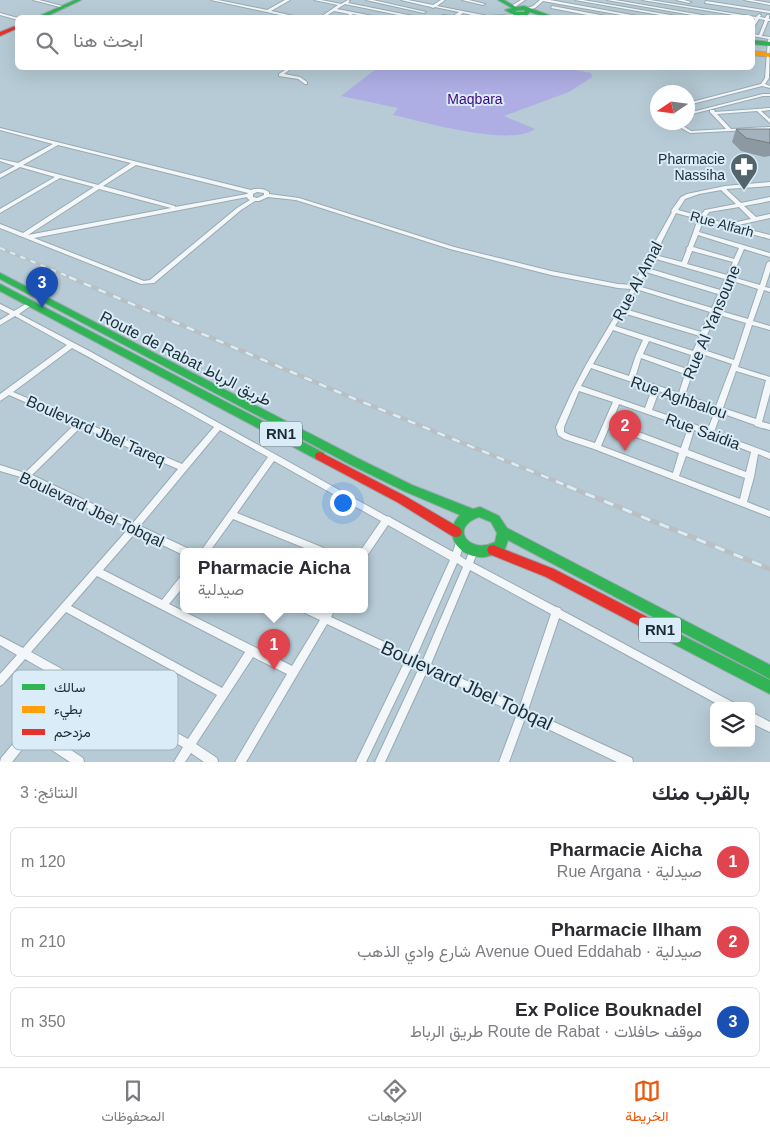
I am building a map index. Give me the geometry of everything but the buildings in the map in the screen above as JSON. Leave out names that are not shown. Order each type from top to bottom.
[{"type":"main road","points":[[44,15],[79,0]]},
{"type":"main road","points":[[500,0],[515,10],[554,14]]},
{"type":"main road","points":[[0,33],[15,27]]},
{"type":"main road","points":[[756,39],[769,46]]},
{"type":"main road","points":[[755,52],[769,46]]},
{"type":"main road","name":"Route de Rabat طريق الرباط","points":[[0,276],[355,462],[408,488],[469,514]]},
{"type":"main road","name":"Route de Rabat طريق الرباط","points":[[0,287],[384,490],[458,537]]},
{"type":"main road","name":"RN1","points":[[469,514],[480,512],[490,515],[500,523],[504,532],[770,672]]},
{"type":"main road","points":[[458,537],[460,520],[469,514]]},
{"type":"main road","points":[[493,550],[501,542],[504,532]]},
{"type":"main road","name":"RN1","points":[[458,537],[474,551],[485,552],[493,550],[550,573],[770,687]]},
{"type":"street","points":[[35,0],[64,7]]},
{"type":"street","points":[[213,0],[287,15]]},
{"type":"street","points":[[267,11],[288,0]]},
{"type":"street","points":[[316,0],[363,6],[406,15]]},
{"type":"street","points":[[325,15],[350,0]]},
{"type":"street","points":[[363,6],[370,0],[424,12]]},
{"type":"street","points":[[390,5],[397,0]]},
{"type":"street","points":[[403,0],[515,10]]},
{"type":"street","points":[[419,15],[443,0]]},
{"type":"street","points":[[464,0],[483,4]]},
{"type":"street","points":[[401,14],[422,2],[462,12],[515,10],[534,7],[542,0],[558,1],[630,15]]},
{"type":"street","points":[[554,14],[565,10],[577,0],[593,1],[656,15]]},
{"type":"street","points":[[596,15],[611,0],[629,1],[695,15]]},
{"type":"street","points":[[635,15],[648,0],[669,2],[686,7],[715,11],[725,15]]},
{"type":"street","points":[[678,0],[690,1],[681,15]]},
{"type":"street","points":[[690,13],[697,0]]},
{"type":"street","points":[[713,0],[760,11],[770,11]]},
{"type":"street","points":[[746,0],[770,4]]},
{"type":"street","points":[[554,14],[558,1]]},
{"type":"street","points":[[578,15],[593,1]]},
{"type":"street","points":[[615,15],[629,1]]},
{"type":"street","points":[[699,15],[706,1],[719,4],[751,6],[770,11]]},
{"type":"street","points":[[751,6],[754,1]]},
{"type":"street","points":[[660,15],[669,2]]},
{"type":"street","points":[[713,15],[719,4]]},
{"type":"street","points":[[744,15],[746,8]]},
{"type":"street","points":[[334,10],[353,15]]},
{"type":"street","points":[[373,15],[382,10]]},
{"type":"street","points":[[554,14],[565,10],[592,15]]},
{"type":"street","points":[[755,22],[760,11]]},
{"type":"street","points":[[756,39],[768,25],[770,11]]},
{"type":"street","points":[[457,15],[462,12]]},
{"type":"street","points":[[0,14],[15,18]]},
{"type":"street","points":[[755,18],[768,20]]},
{"type":"street","points":[[755,23],[768,25]]},
{"type":"street","points":[[762,85],[767,78],[769,46]]},
{"type":"street","points":[[287,70],[280,75],[299,78],[306,83]]},
{"type":"street","points":[[695,102],[762,85],[770,86]]},
{"type":"street","points":[[712,111],[762,95],[770,95]]},
{"type":"street","points":[[713,98],[737,111]]},
{"type":"street","points":[[695,113],[770,109]]},
{"type":"street","points":[[758,110],[770,122]]},
{"type":"street","points":[[712,111],[729,129]]},
{"type":"street","points":[[760,128],[770,136]]},
{"type":"street","points":[[687,130],[690,132],[770,128]]},
{"type":"street","points":[[0,129],[262,199],[267,195]]},
{"type":"street","points":[[0,176],[56,144]]},
{"type":"street","points":[[0,160],[99,186],[176,208],[182,212]]},
{"type":"street","points":[[26,236],[134,164]]},
{"type":"street","points":[[0,211],[60,176]]},
{"type":"street","name":"Rue Al Amal","points":[[597,446],[572,439],[561,433],[560,427],[589,365],[635,287],[674,211],[684,197],[770,184]]},
{"type":"street","points":[[37,240],[182,212],[251,196],[262,190],[267,195],[297,199],[452,248],[542,271],[618,286],[635,287],[770,328]]},
{"type":"street","points":[[724,190],[755,219]]},
{"type":"street","points":[[26,236],[251,196]]},
{"type":"street","points":[[0,226],[147,283],[152,282],[240,209],[251,196]]},
{"type":"street","points":[[684,264],[701,218],[708,210],[770,199]]},
{"type":"street","name":"Rue Alfarh","points":[[674,211],[770,237]]},
{"type":"street","points":[[727,225],[770,216]]},
{"type":"street","points":[[696,233],[770,255]]},
{"type":"street","name":"Rue Al Yansoune","points":[[681,397],[688,372],[742,247]]},
{"type":"street","points":[[689,248],[736,261]]},
{"type":"street","points":[[650,255],[770,290]]},
{"type":"street","points":[[710,433],[770,263]]},
{"type":"street","points":[[643,269],[722,293]]},
{"type":"street","points":[[0,323],[31,303]]},
{"type":"street","points":[[0,306],[455,558],[724,702]]},
{"type":"street","points":[[622,310],[704,335]]},
{"type":"street","points":[[612,327],[647,339],[697,352],[770,380],[768,399],[758,424]]},
{"type":"street","points":[[631,380],[639,355],[647,339]]},
{"type":"street","points":[[0,398],[71,344]]},
{"type":"street","points":[[639,355],[688,372]]},
{"type":"street","name":"Rue Aghbalou","points":[[589,365],[718,411],[770,427]]},
{"type":"street","name":"Rue Saidia","points":[[578,388],[648,411],[770,456]]},
{"type":"street","points":[[648,411],[656,389]]},
{"type":"street","name":"Boulevard Jbel Tareq","points":[[8,392],[183,468]]},
{"type":"street","points":[[617,401],[597,446],[770,514]]},
{"type":"street","points":[[26,476],[82,423]]},
{"type":"street","points":[[607,423],[750,477]]},
{"type":"street","points":[[0,681],[134,528],[218,427]]},
{"type":"street","points":[[674,477],[692,427]]},
{"type":"street","points":[[743,504],[756,451]]},
{"type":"street","points":[[207,548],[273,456]]},
{"type":"street","name":"Boulevard Jbel Tobqal","points":[[0,468],[26,476],[180,549]]},
{"type":"street","points":[[232,515],[314,548]]},
{"type":"street","points":[[367,548],[387,519]]},
{"type":"street","points":[[361,762],[410,660],[455,558],[458,537]]},
{"type":"street","points":[[380,762],[425,666],[474,551]]},
{"type":"street","points":[[96,571],[293,672]]},
{"type":"street","points":[[163,605],[180,584]]},
{"type":"street","points":[[65,607],[224,694]]},
{"type":"street","points":[[504,762],[557,611]]},
{"type":"street","points":[[240,762],[328,613]]},
{"type":"street","name":"Boulevard Jbel Tobqal","points":[[328,613],[410,660],[628,762]]},
{"type":"street","points":[[0,640],[56,670]]},
{"type":"street","points":[[179,762],[251,652]]},
{"type":"street","points":[[755,719],[770,727]]},
{"type":"street","points":[[178,739],[213,762]]},
{"type":"street","points":[[6,762],[16,750]]},
{"type":"street","points":[[61,750],[79,762]]},
{"type":"green space","name":"Maqbara","points":[[374,70],[576,70],[591,73],[592,77],[569,92],[504,116],[535,129],[523,134],[487,134],[425,123],[393,115],[398,108],[341,96]]},
{"type":"railway","points":[[0,248],[72,278]]},
{"type":"railway","points":[[69,277],[343,394],[570,487]]},
{"type":"railway","points":[[567,486],[770,569]]},
{"type":"traffic: fast","points":[[44,15],[79,0]]},
{"type":"traffic: fast","points":[[500,0],[514,7]]},
{"type":"traffic: fast","points":[[528,10],[527,13],[516,14],[508,10],[524,8],[546,15]]},
{"type":"traffic: fast","points":[[755,42],[770,44]]},
{"type":"traffic: fast","points":[[0,276],[355,462],[408,488],[469,513]]},
{"type":"traffic: fast","points":[[0,287],[320,456]]},
{"type":"traffic: fast","points":[[480,512],[495,519],[503,532],[501,545],[489,551],[477,552],[468,548],[460,541],[457,533],[459,524],[466,517],[480,512]]},
{"type":"traffic: fast","points":[[503,532],[770,672]]},
{"type":"traffic: fast","points":[[654,627],[770,687]]},
{"type":"traffic: slow","points":[[755,53],[770,55]]},
{"type":"traffic: jam","points":[[0,34],[15,27]]},
{"type":"traffic: jam","points":[[320,456],[401,499],[456,532]]},
{"type":"traffic: jam","points":[[493,550],[550,573],[654,627]]},
{"type":"place","name":"Pharmacie Nassiha","points":[[744,191]]},
{"type":"place","name":"Ex Police Bouknadel","points":[[42,308]]},
{"type":"place","name":"Pharmacie Ilham","points":[[625,451]]},
{"type":"place","name":"Pharmacie Aicha","points":[[274,670]]}]
